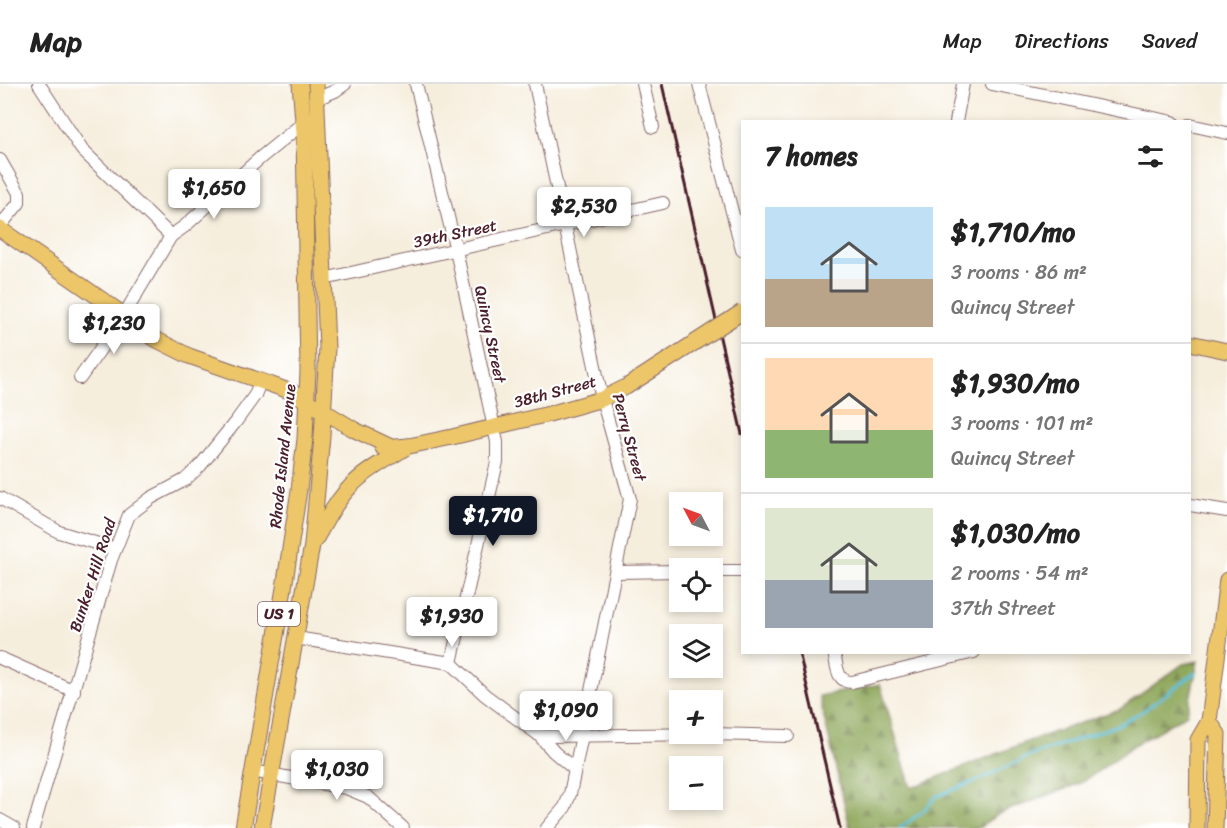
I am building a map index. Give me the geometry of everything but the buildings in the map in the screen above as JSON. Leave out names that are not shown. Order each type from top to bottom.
[{"type":"main road","name":"Rhode Island Avenue","points":[[243,828],[299,490],[307,399],[300,84]]},
{"type":"main road","name":"US 1","points":[[262,828],[312,545],[324,412],[327,348],[316,92]]},
{"type":"main road","name":"38th Street","points":[[0,228],[153,338],[189,356],[307,399],[324,412],[336,428],[370,447],[380,449],[409,446],[549,414],[602,399],[626,387],[741,313]]},
{"type":"main road","points":[[1191,344],[1227,351]]},
{"type":"main road","points":[[312,545],[333,509],[351,486],[367,472],[409,446]]},
{"type":"main road","points":[[1197,828],[1198,740],[1209,721],[1227,580]]},
{"type":"main road","points":[[1209,721],[1218,734],[1215,828]]},
{"type":"street","points":[[39,84],[82,150],[171,236]]},
{"type":"street","points":[[316,92],[335,91],[345,84]]},
{"type":"street","name":"Quincy Street","points":[[416,84],[495,426],[497,462],[451,663]]},
{"type":"street","name":"Perry Street","points":[[535,84],[602,399],[630,499],[570,794],[565,807],[548,828]]},
{"type":"street","points":[[643,84],[653,127]]},
{"type":"street","points":[[699,84],[741,246]]},
{"type":"street","points":[[956,120],[963,84]]},
{"type":"street","points":[[992,84],[1163,120]]},
{"type":"street","points":[[80,378],[124,315],[171,236],[302,124]]},
{"type":"street","points":[[1191,125],[1227,133]]},
{"type":"street","points":[[0,160],[20,193],[19,202],[0,228]]},
{"type":"street","name":"39th Street","points":[[324,279],[663,203]]},
{"type":"street","name":"Bunker Hill Road","points":[[33,828],[115,549],[129,515],[151,498],[185,480],[200,466],[255,395],[260,382]]},
{"type":"street","points":[[0,498],[59,532],[115,549]]},
{"type":"street","points":[[1195,506],[1227,511]]},
{"type":"street","points":[[616,572],[669,571]]},
{"type":"street","points":[[723,571],[741,571]]},
{"type":"street","points":[[296,638],[451,663],[485,695],[539,735],[574,769]]},
{"type":"street","points":[[834,654],[840,678],[844,682],[852,682],[966,654]]},
{"type":"street","points":[[0,658],[74,691]]},
{"type":"street","points":[[723,734],[788,736]]},
{"type":"street","points":[[539,735],[669,735]]},
{"type":"street","points":[[252,771],[346,788],[368,797],[403,828]]},
{"type":"street","points":[[0,820],[14,828]]},
{"type":"green space","points":[[1198,661],[1187,714],[1136,744],[1083,782],[998,814],[979,828],[850,828],[819,696],[880,684],[911,788],[1029,741],[1120,709],[1183,664]]},
{"type":"waterway","points":[[900,828],[922,812],[937,796],[981,779],[1027,757],[1118,725],[1143,711],[1195,673]]},
{"type":"railway","points":[[662,84],[741,430]]},
{"type":"railway","points":[[799,654],[840,828]]}]
